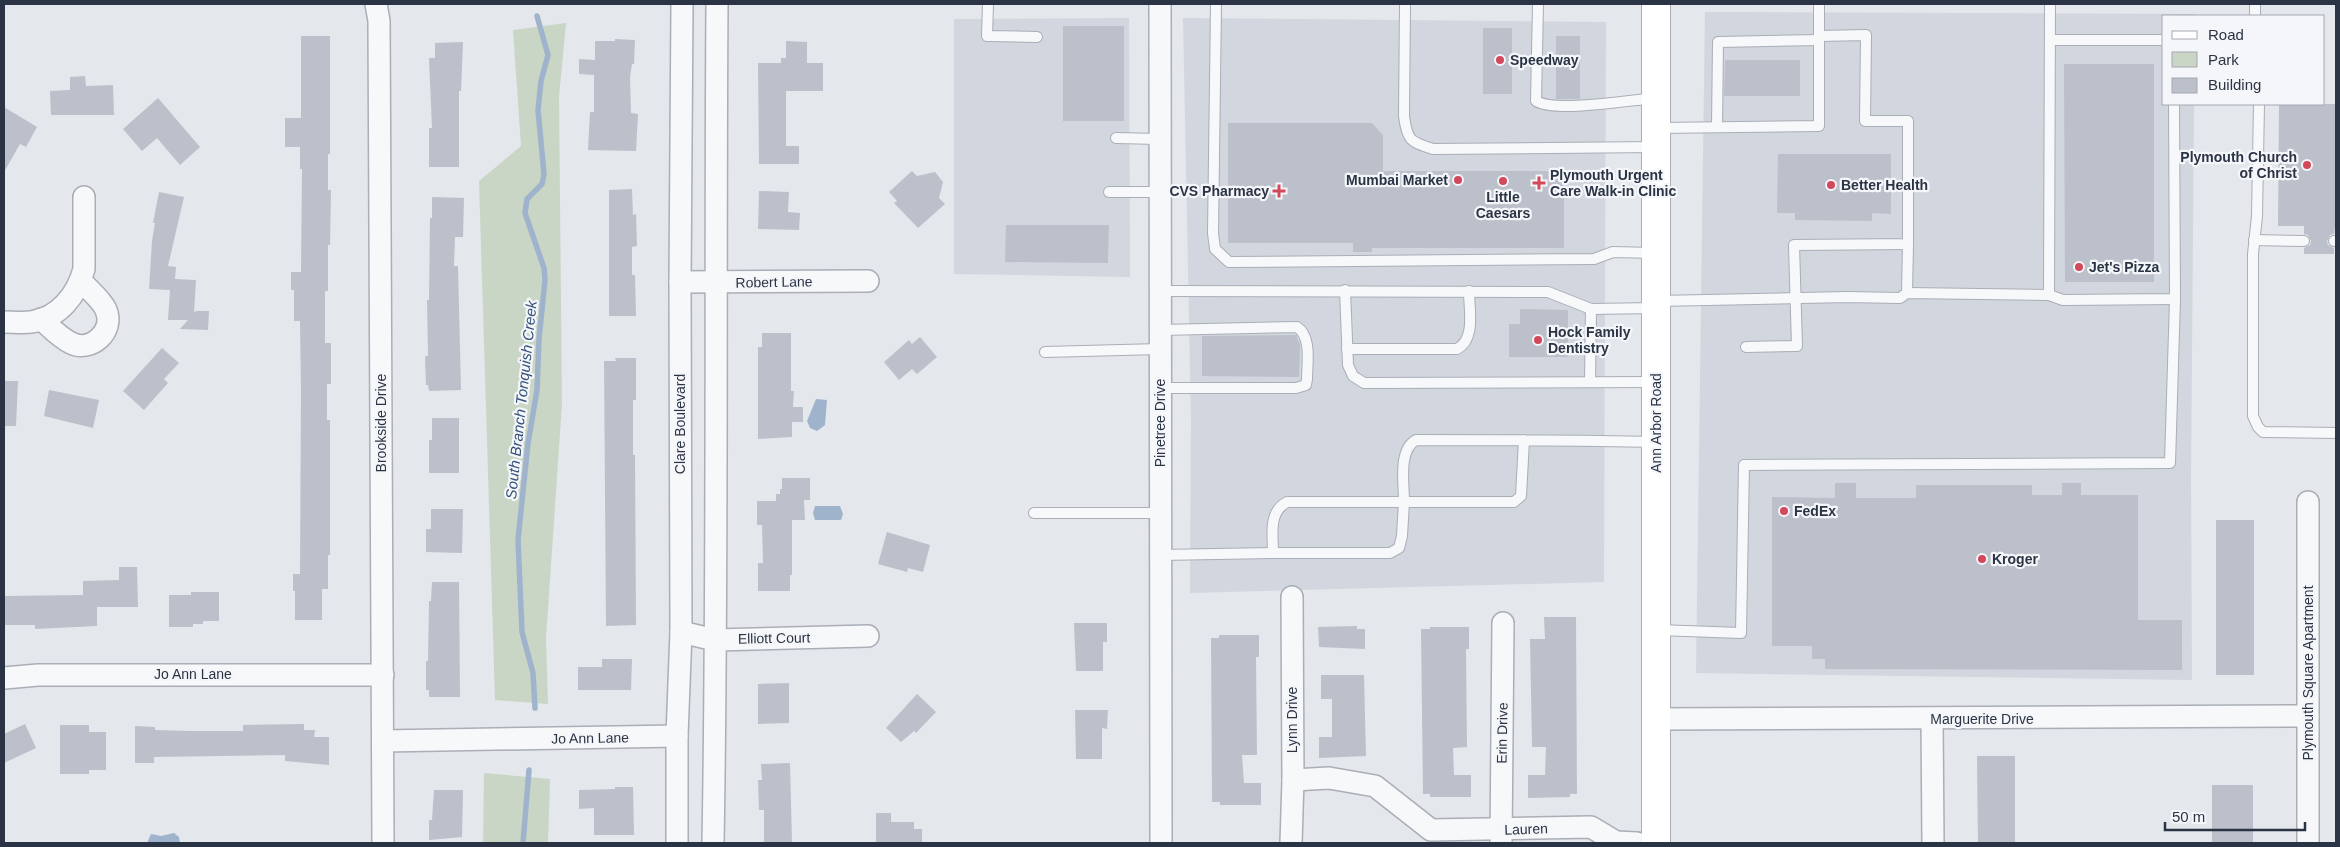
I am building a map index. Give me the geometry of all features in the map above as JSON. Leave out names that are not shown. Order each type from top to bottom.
[{"type":"main road","name":"Ann Arbor Road","points":[[1656,4],[1656,843]]},
{"type":"street","name":"Brookside Drive","points":[[376,4],[379,21],[383,843]]},
{"type":"street","name":"Clare Boulevard","points":[[677,843],[677,736],[681,632],[680,282],[682,4]]},
{"type":"street","points":[[713,843],[716,733],[714,282],[717,4]]},
{"type":"street","name":"Pinetree Drive","points":[[1160,4],[1161,843]]},
{"type":"street","points":[[4,322],[41,320],[63,306],[72,297],[81,281],[84,270],[84,198]]},
{"type":"street","points":[[41,320],[72,344],[82,346],[94,342],[103,336],[108,324],[106,310],[81,281]]},
{"type":"street","name":"Robert Lane","points":[[680,282],[868,281]]},
{"type":"street","name":"Plymouth Square Apartment","points":[[2308,502],[2308,843]]},
{"type":"street","name":"Lynn Drive","points":[[1290,843],[1292,597]]},
{"type":"street","name":"Erin Drive","points":[[1501,836],[1503,623]]},
{"type":"street","name":"Elliott Court","points":[[681,632],[715,640],[868,636]]},
{"type":"street","name":"Jo Ann Lane","points":[[4,678],[38,675],[383,674]]},
{"type":"street","name":"Marguerite Drive","points":[[1655,719],[2308,716]]},
{"type":"street","points":[[1932,719],[1933,843]]},
{"type":"street","name":"Jo Ann Lane","points":[[383,742],[677,736]]},
{"type":"street","name":"Lauren","points":[[1292,780],[1329,778],[1375,786],[1430,836],[1501,836],[1591,827],[1616,843],[1637,843]]},
{"type":"lane","points":[[988,4],[987,36],[1037,37]]},
{"type":"lane","points":[[1216,4],[1213,233],[1215,249],[1229,262],[1594,259],[1613,252],[1656,253]]},
{"type":"lane","points":[[1405,4],[1404,116],[1406,133],[1413,142],[1433,149],[1657,137],[1717,126],[1819,126],[1819,4]]},
{"type":"lane","points":[[1538,4],[1536,101],[1544,106],[1564,107],[1657,98]]},
{"type":"lane","points":[[2049,295],[2050,4]]},
{"type":"lane","points":[[1717,126],[1718,42],[1866,35],[1865,121],[1908,121],[1907,293]]},
{"type":"lane","points":[[2050,40],[2162,40]]},
{"type":"lane","points":[[1655,630],[1741,633],[1744,465],[2170,463],[2175,299],[2174,105]]},
{"type":"lane","points":[[2259,105],[2254,240],[2252,409],[2255,423],[2264,432],[2336,433]]},
{"type":"lane","points":[[1116,138],[1159,139]]},
{"type":"lane","points":[[1109,192],[1159,192]]},
{"type":"lane","points":[[2254,240],[2304,241]]},
{"type":"lane","points":[[1746,347],[1797,346],[1794,297],[1794,245],[1908,244]]},
{"type":"lane","points":[[1345,290],[1348,365],[1353,376],[1364,383],[1656,382]]},
{"type":"lane","points":[[1160,291],[1548,292],[1591,309],[1794,297],[1900,298],[1907,293],[2049,295],[2063,300],[2175,299]]},
{"type":"lane","points":[[1347,348],[1457,349],[1464,346],[1469,338],[1469,291]]},
{"type":"lane","points":[[1590,381],[1591,309]]},
{"type":"lane","points":[[1045,352],[1297,327],[1304,332],[1306,339],[1306,385],[1296,388],[1160,388]]},
{"type":"lane","points":[[1160,555],[1390,553],[1399,548],[1402,536],[1405,453],[1409,444],[1416,440],[1656,442]]},
{"type":"lane","points":[[1273,553],[1274,517],[1278,506],[1287,502],[1514,502],[1521,496],[1524,440]]},
{"type":"lane","points":[[1034,513],[1160,513]]},
{"type":"shaded area","points":[[1705,12],[2195,14],[2162,15],[2162,105],[2194,105],[2191,479],[2192,680],[1696,673]]},
{"type":"shaded area","points":[[1129,18],[1130,277],[954,274],[954,19]]},
{"type":"shaded area","points":[[1183,18],[1606,22],[1604,582],[1190,593],[1191,418]]},
{"type":"green space","points":[[566,23],[559,97],[562,404],[546,638],[548,704],[495,700],[479,181],[521,146],[513,30]]},
{"type":"green space","points":[[484,773],[550,779],[548,843],[483,843]]},
{"type":"water","points":[[816,399],[827,400],[825,425],[817,431],[810,428],[807,421]]},
{"type":"water","points":[[815,506],[840,506],[843,514],[841,520],[815,520],[813,513]]},
{"type":"water","points":[[174,833],[179,837],[180,843],[147,843],[151,834],[161,836]]},
{"type":"building","points":[[1063,26],[1124,26],[1124,121],[1063,121]]},
{"type":"building","points":[[1483,28],[1512,28],[1512,94],[1483,94]]},
{"type":"building","points":[[301,36],[330,36],[330,154],[328,154],[328,190],[331,190],[328,291],[325,291],[325,343],[331,343],[331,384],[327,384],[327,420],[330,420],[330,555],[328,555],[328,589],[322,589],[322,620],[295,620],[295,591],[293,591],[293,574],[300,574],[301,391],[300,321],[294,321],[294,290],[291,290],[291,272],[301,272],[302,169],[300,169],[300,147],[285,147],[285,118],[301,118]]},
{"type":"building","points":[[1556,36],[1580,36],[1580,99],[1556,99]]},
{"type":"building","points":[[615,39],[635,40],[634,64],[632,64],[630,77],[631,113],[638,114],[636,151],[588,150],[590,112],[594,112],[594,75],[579,74],[579,59],[595,60],[595,41],[615,41]]},
{"type":"building","points":[[786,41],[807,42],[807,63],[823,63],[823,91],[786,91],[786,146],[799,146],[799,164],[759,164],[758,63],[781,63],[781,58],[786,58]]},
{"type":"building","points":[[463,42],[461,91],[459,91],[459,167],[429,167],[429,128],[432,128],[429,58],[435,58],[435,43]]},
{"type":"building","points":[[1725,60],[1800,60],[1800,96],[1724,96]]},
{"type":"building","points":[[2064,64],[2154,64],[2154,282],[2065,282]]},
{"type":"building","points":[[85,76],[86,86],[113,85],[114,115],[51,115],[50,91],[70,90],[70,77]]},
{"type":"building","points":[[158,98],[200,147],[180,165],[157,138],[142,151],[123,129]]},
{"type":"building","name":"Plymouth Church of Christ","points":[[2336,104],[2336,226],[2334,234],[2330,235],[2327,241],[2328,245],[2334,248],[2334,254],[2304,254],[2304,248],[2310,245],[2311,241],[2308,235],[2304,234],[2304,226],[2278,226],[2279,105]]},
{"type":"building","points":[[4,107],[37,127],[26,147],[20,144],[4,172]]},
{"type":"building","points":[[1228,123],[1372,123],[1383,135],[1383,171],[1564,171],[1564,248],[1372,248],[1372,252],[1353,252],[1353,243],[1228,243]]},
{"type":"building","points":[[1778,154],[1891,154],[1891,214],[1872,213],[1872,221],[1795,220],[1795,213],[1777,213]]},
{"type":"building","points":[[912,171],[917,176],[935,172],[943,182],[939,198],[945,204],[918,228],[894,203],[897,201],[889,192]]},
{"type":"building","points":[[632,189],[633,215],[636,214],[637,246],[632,247],[632,275],[635,275],[636,316],[609,316],[609,190]]},
{"type":"building","points":[[759,191],[789,192],[788,212],[800,213],[799,230],[758,229]]},
{"type":"building","points":[[159,192],[184,197],[168,266],[176,267],[175,279],[196,280],[194,313],[196,311],[209,311],[208,330],[180,329],[188,320],[168,320],[170,290],[149,289],[155,223],[153,223]]},
{"type":"building","points":[[432,197],[464,198],[463,237],[455,237],[454,266],[458,266],[461,390],[429,391],[428,385],[426,385],[425,356],[428,356],[427,300],[429,300]]},
{"type":"building","points":[[1006,225],[1109,225],[1108,263],[1005,262]]},
{"type":"building","name":"Hock Family Dentistry","points":[[1520,309],[1568,310],[1568,357],[1509,357],[1509,324],[1520,324]]},
{"type":"building","points":[[762,333],[791,333],[791,391],[794,391],[793,407],[803,407],[803,422],[792,422],[792,437],[758,439],[758,347],[762,347]]},
{"type":"building","points":[[1296,335],[1300,345],[1299,377],[1202,376],[1202,336]]},
{"type":"building","points":[[920,337],[937,357],[917,374],[912,369],[899,380],[884,362],[909,340],[912,344]]},
{"type":"building","points":[[162,348],[179,363],[164,379],[168,383],[144,410],[123,391]]},
{"type":"building","points":[[615,358],[636,358],[636,400],[633,400],[633,455],[635,455],[636,625],[606,626],[604,361],[616,361]]},
{"type":"building","points":[[4,381],[18,381],[16,426],[4,426]]},
{"type":"building","points":[[49,390],[99,400],[93,428],[44,416]]},
{"type":"building","points":[[432,418],[459,418],[459,473],[429,473],[429,440],[432,440]]},
{"type":"building","points":[[782,478],[810,478],[810,500],[804,500],[805,520],[792,520],[792,575],[790,575],[790,591],[758,591],[758,563],[763,563],[762,525],[757,525],[757,501],[776,501],[776,494],[780,494],[780,489],[782,489]]},
{"type":"building","name":"Kroger","points":[[1835,483],[1856,483],[1856,498],[1916,498],[1916,485],[2032,485],[2032,495],[2062,495],[2062,483],[2081,483],[2081,495],[2138,495],[2138,620],[2182,620],[2182,670],[1825,669],[1825,659],[1812,659],[1812,646],[1772,646],[1772,497],[1835,498]]},
{"type":"building","points":[[431,509],[463,509],[462,553],[426,552],[426,529],[431,529]]},
{"type":"building","points":[[2216,520],[2254,520],[2254,675],[2216,675]]},
{"type":"building","points":[[887,532],[930,545],[923,572],[908,568],[907,572],[878,564]]},
{"type":"building","points":[[119,567],[137,567],[138,607],[97,607],[97,626],[35,629],[35,625],[4,625],[4,596],[83,595],[83,581],[119,580]]},
{"type":"building","points":[[432,582],[459,582],[460,697],[429,697],[429,690],[426,690],[429,601],[431,601]]},
{"type":"building","points":[[191,592],[219,592],[219,621],[203,621],[203,624],[193,624],[193,627],[169,627],[169,595],[191,595]]},
{"type":"building","points":[[1544,617],[1576,617],[1577,794],[1570,794],[1570,797],[1528,798],[1528,775],[1545,775],[1546,747],[1532,747],[1530,639],[1545,639]]},
{"type":"building","points":[[1074,623],[1107,623],[1107,642],[1103,642],[1103,671],[1076,671]]},
{"type":"building","points":[[1357,626],[1357,629],[1365,629],[1365,649],[1319,647],[1318,627]]},
{"type":"building","points":[[1430,627],[1469,627],[1469,649],[1466,649],[1467,747],[1453,748],[1454,775],[1471,775],[1471,797],[1430,797],[1430,794],[1423,794],[1421,629],[1430,629]]},
{"type":"building","points":[[1219,635],[1259,635],[1259,657],[1256,657],[1257,755],[1242,755],[1244,783],[1261,783],[1261,805],[1220,805],[1220,802],[1212,802],[1211,638],[1219,638]]},
{"type":"building","points":[[602,659],[632,659],[631,690],[578,690],[578,667],[602,667]]},
{"type":"building","points":[[1321,675],[1364,675],[1366,756],[1319,758],[1319,737],[1332,737],[1332,699],[1321,699]]},
{"type":"building","points":[[789,683],[789,723],[758,724],[758,684]]},
{"type":"building","points":[[917,694],[936,712],[916,733],[914,731],[901,742],[886,728]]},
{"type":"building","points":[[1075,710],[1108,710],[1107,729],[1102,728],[1102,759],[1076,759]]},
{"type":"building","points":[[25,724],[36,748],[4,763],[4,734]]},
{"type":"building","points":[[304,724],[304,730],[315,730],[314,737],[329,737],[329,765],[285,761],[285,755],[154,757],[154,763],[135,763],[135,726],[155,727],[155,730],[243,731],[243,725]]},
{"type":"building","points":[[60,725],[89,725],[89,732],[106,732],[106,770],[89,770],[89,774],[60,774]]},
{"type":"building","points":[[1977,756],[2015,756],[2015,843],[1978,843]]},
{"type":"building","points":[[790,763],[792,843],[764,843],[764,810],[759,810],[758,780],[762,780],[761,764]]},
{"type":"building","points":[[2212,785],[2253,785],[2253,843],[2212,843]]},
{"type":"building","points":[[615,787],[633,787],[634,835],[594,835],[594,808],[579,809],[579,790],[615,789]]},
{"type":"building","points":[[434,790],[463,790],[462,837],[429,840],[429,820],[432,820]]},
{"type":"building","points":[[876,813],[891,813],[891,822],[914,822],[914,829],[922,829],[922,843],[876,843]]},
{"type":"waterway","name":"South Branch Tonquish Creek","points":[[535,708],[533,673],[522,632],[518,540],[528,443],[537,390],[539,339],[545,280],[544,268],[525,213],[527,199],[542,184],[544,174],[538,110],[541,81],[548,55],[537,16]]},
{"type":"waterway","name":"South Branch Tonquish Creek","points":[[523,843],[529,770]]},
{"type":"place","name":"Speedway","points":[[1500,60]]},
{"type":"place","name":"Plymouth Church of Christ","points":[[2307,165]]},
{"type":"place","name":"Mumbai Market","points":[[1458,180]]},
{"type":"place","name":"Little Caesars","points":[[1503,181]]},
{"type":"place","name":"Plymouth Urgent Care Walk-in Clinic","points":[[1539,183]]},
{"type":"place","name":"Better Health","points":[[1831,185]]},
{"type":"place","name":"CVS Pharmacy","points":[[1279,191]]},
{"type":"place","name":"Jet's Pizza","points":[[2079,267]]},
{"type":"place","name":"Hock Family Dentistry","points":[[1538,340]]},
{"type":"place","name":"FedEx","points":[[1784,511]]},
{"type":"place","name":"Kroger","points":[[1982,559]]}]
